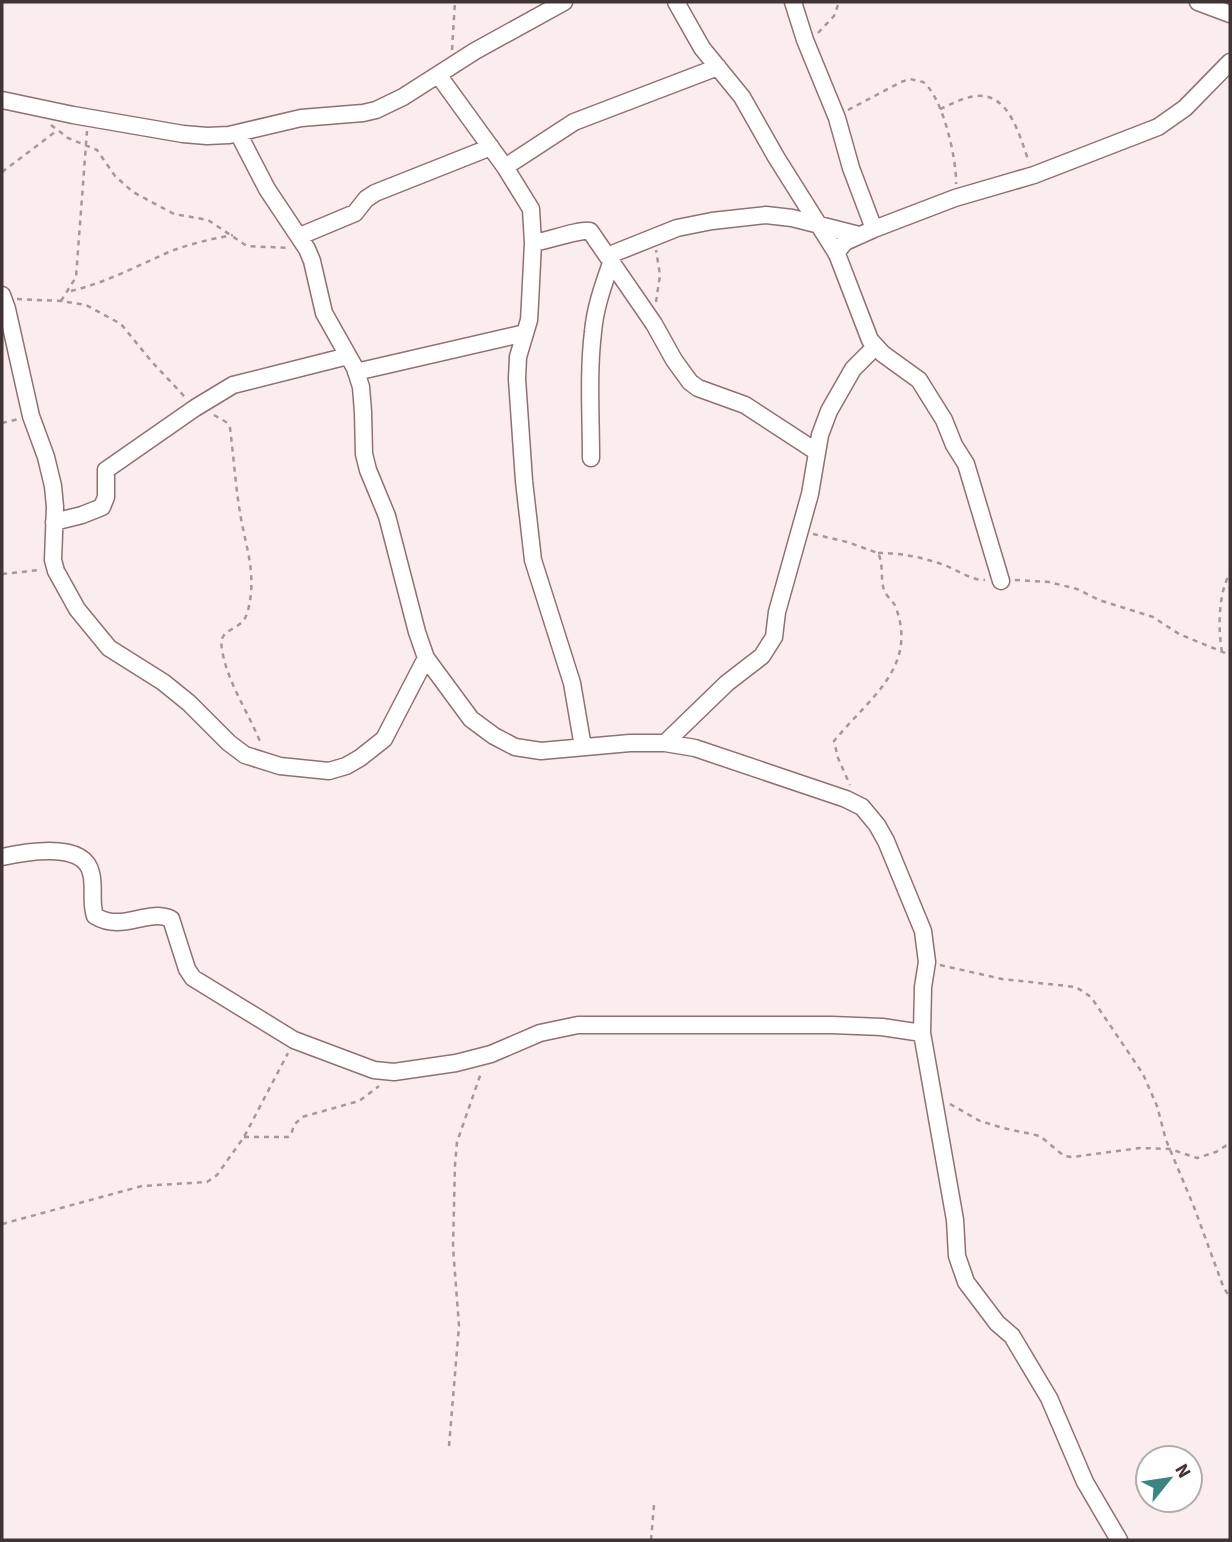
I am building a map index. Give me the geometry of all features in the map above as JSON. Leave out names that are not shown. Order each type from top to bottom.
[{"type":"street","points":[[2,100],[183,134],[207,135],[238,133],[301,118],[376,110],[404,97],[475,51],[564,2]]},
{"type":"street","points":[[676,2],[702,48],[742,97],[836,253],[859,316],[875,347],[919,380],[944,420],[966,464],[1001,581]]},
{"type":"street","points":[[793,2],[805,40],[837,118],[867,232]]},
{"type":"street","points":[[1198,2],[1230,14]]},
{"type":"street","points":[[836,253],[845,242],[867,232],[955,198],[1034,175],[1165,124],[1185,108],[1230,62]]},
{"type":"street","points":[[505,167],[574,122],[718,67]]},
{"type":"street","points":[[445,72],[529,205],[556,239]]},
{"type":"street","points":[[238,133],[267,189],[312,261],[324,313],[348,356],[361,387],[363,446],[368,470],[387,516],[416,632],[426,658],[471,719],[515,747],[541,751],[665,743],[695,748],[846,799],[862,807],[877,825],[923,931],[927,962],[923,987],[922,1033],[955,1220],[957,1256],[966,1282],[997,1323],[1012,1336],[1044,1388],[1085,1482],[1119,1540]]},
{"type":"street","points":[[303,243],[355,213],[366,199],[375,193],[491,147]]},
{"type":"street","points":[[529,205],[533,243],[529,312],[518,357],[517,379],[531,548],[572,683],[583,747]]},
{"type":"street","points":[[591,458],[593,330],[609,259],[677,228],[766,215],[867,232]]},
{"type":"street","points":[[533,243],[590,231],[690,382],[698,388],[745,405],[817,452]]},
{"type":"street","points":[[2,296],[31,416],[50,470],[54,498],[53,560],[56,571],[76,609],[109,648],[163,682],[236,748],[256,760],[305,770],[329,771],[360,758],[384,738],[426,658]]},
{"type":"street","points":[[356,372],[525,333]]},
{"type":"street","points":[[665,743],[727,682],[762,656],[774,637],[777,612],[810,494],[820,435],[829,411],[853,369],[875,347]]},
{"type":"street","points":[[54,522],[102,507],[106,497],[106,470],[233,385],[348,356]]},
{"type":"street","points":[[2,857],[64,851],[78,856],[90,868],[92,908],[95,916],[102,920],[130,922],[159,915],[171,919],[187,969],[193,978],[294,1040],[374,1070],[394,1072],[456,1063],[491,1054],[540,1033],[578,1025],[832,1025],[881,1027],[922,1033]]},
{"type":"path","points":[[445,72],[455,2]]},
{"type":"path","points":[[805,40],[820,31],[834,16],[839,2]]},
{"type":"path","points":[[837,118],[887,88],[909,79],[916,79],[928,86],[940,109],[952,152],[956,178],[955,198]]},
{"type":"path","points":[[940,109],[975,96],[993,99],[1014,123],[1034,175]]},
{"type":"path","points":[[42,109],[57,131],[97,150],[115,176],[133,192],[177,215],[208,220],[247,246],[303,243]]},
{"type":"path","points":[[2,172],[81,116],[86,145],[76,277],[61,301]]},
{"type":"path","points":[[69,291],[86,288],[142,266],[171,251],[233,235]]},
{"type":"path","points":[[654,324],[660,275],[655,236]]},
{"type":"path","points":[[2,296],[35,302],[61,301],[86,305],[121,324],[195,408],[218,416],[230,428],[242,523],[252,563],[251,594],[244,621],[224,632],[221,647],[228,678],[269,763]]},
{"type":"path","points":[[799,535],[818,534],[878,553],[902,553],[947,566],[977,580],[1007,583],[1017,579],[1049,582],[1077,589],[1109,604],[1153,617],[1179,634],[1230,655]]},
{"type":"path","points":[[862,807],[834,746],[837,738],[895,671],[901,654],[897,610],[884,590],[878,553]]},
{"type":"path","points":[[2,574],[56,571]]},
{"type":"path","points":[[1222,652],[1219,638],[1224,584],[1230,573]]},
{"type":"path","points":[[927,962],[1002,979],[1062,984],[1083,990],[1120,1038],[1143,1074],[1223,1286],[1230,1298]]},
{"type":"path","points":[[2,1224],[142,1186],[207,1182],[217,1175],[244,1137],[294,1040]]},
{"type":"path","points":[[449,1446],[459,1326],[453,1247],[457,1142],[473,1092],[491,1054]]},
{"type":"path","points":[[244,1137],[291,1135],[294,1125],[302,1117],[359,1101],[394,1072]]},
{"type":"path","points":[[933,1092],[980,1121],[1040,1136],[1064,1156],[1080,1157],[1140,1148],[1170,1149],[1197,1157],[1216,1152],[1230,1143]]},
{"type":"path","points":[[651,1540],[654,1505]]}]
